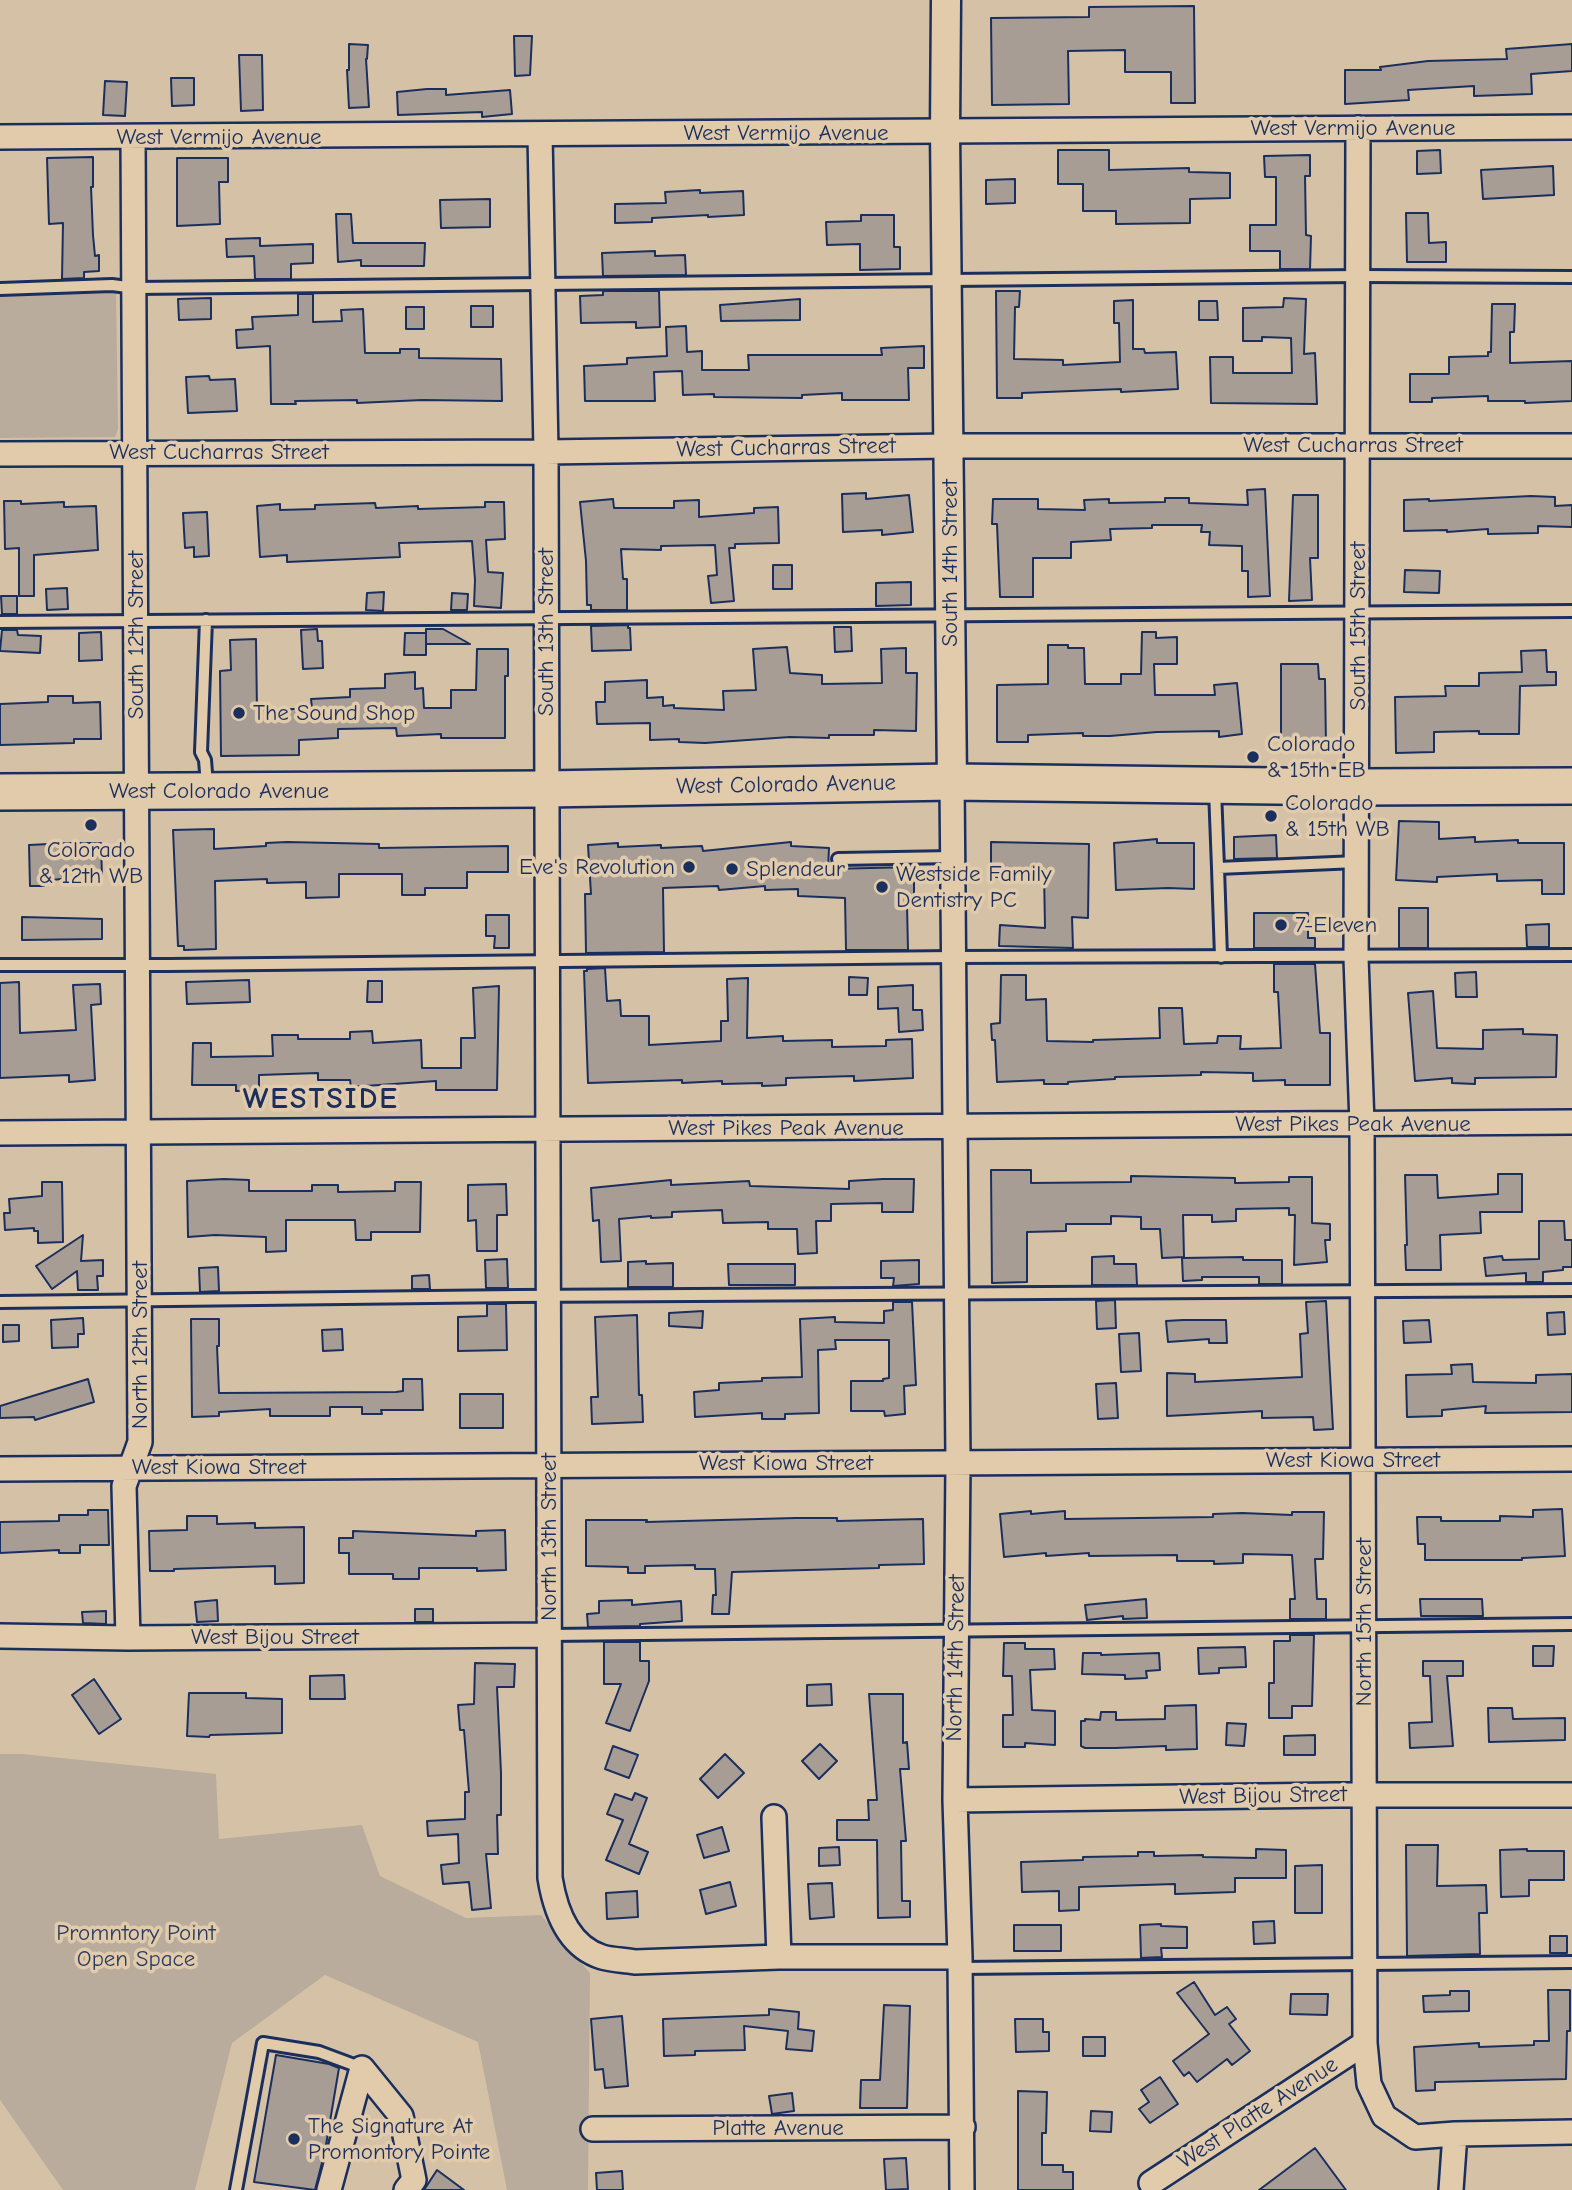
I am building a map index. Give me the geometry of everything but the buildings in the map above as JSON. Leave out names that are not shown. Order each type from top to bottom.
[{"type":"main road","name":"West Colorado Avenue","points":[[0,792],[545,789],[952,782],[1357,787],[1572,786]]},
{"type":"street","name":"South 14th Street","points":[[946,0],[945,132],[956,1126]]},
{"type":"street","name":"West Vermijo Avenue","points":[[0,137],[1572,127]]},
{"type":"street","name":"South 15th Street","points":[[1358,128],[1356,958],[1362,1124]]},
{"type":"street","name":"South 13th Street","points":[[540,134],[546,452],[547,1130]]},
{"type":"street","name":"South 12th Street","points":[[133,137],[139,1132]]},
{"type":"street","name":"West Cucharras Street","points":[[0,454],[546,452],[950,446],[1572,446]]},
{"type":"street","name":"West Pikes Peak Avenue","points":[[0,1133],[1572,1122]]},
{"type":"street","name":"North 15th Street","points":[[1362,1124],[1365,2043],[1369,2084],[1384,2116],[1415,2137],[1455,2134]]},
{"type":"street","name":"North 14th Street","points":[[956,1126],[958,1462],[955,1800],[960,1962],[961,2190]]},
{"type":"street","name":"North 13th Street","points":[[547,1130],[550,1878],[558,1913],[574,1938],[599,1956],[635,1962],[779,1957]]},
{"type":"street","name":"North 12th Street","points":[[128,1639],[124,1486],[139,1446],[139,1132]]},
{"type":"street","name":"West Kiowa Street","points":[[0,1469],[1572,1460]]},
{"type":"street","name":"West Bijou Street","points":[[0,1636],[128,1639],[549,1635]]},
{"type":"street","name":"West Bijou Street","points":[[955,1800],[1365,1794],[1572,1795]]},
{"type":"street","points":[[774,1817],[779,1957],[960,1962]]},
{"type":"street","name":"West Platte Avenue","points":[[1151,2183],[1365,2043]]},
{"type":"street","points":[[329,2190],[362,2068]]},
{"type":"street","points":[[362,2068],[401,2116],[414,2180],[406,2190]]},
{"type":"street","name":"Platte Avenue","points":[[593,2129],[962,2127]]},
{"type":"street","points":[[1451,2190],[1455,2134],[1572,2132]]},
{"type":"lane","points":[[0,289],[112,285],[135,288],[1359,276],[1572,277]]},
{"type":"lane","points":[[0,622],[1572,611]]},
{"type":"lane","points":[[206,620],[201,751],[205,760],[208,791]]},
{"type":"lane","points":[[1216,786],[1220,957]]},
{"type":"lane","points":[[838,859],[953,857]]},
{"type":"lane","points":[[1218,868],[1357,862]]},
{"type":"lane","points":[[0,965],[1572,955]]},
{"type":"lane","points":[[0,1302],[1572,1290]]},
{"type":"lane","points":[[549,1635],[1572,1624]]},
{"type":"lane","points":[[960,1962],[1365,1965],[1572,1962]]},
{"type":"lane","points":[[236,2190],[263,2043],[319,2052],[362,2068]]},
{"type":"green space","points":[[116,290],[118,429],[115,437],[0,438],[0,294]]},
{"type":"green space","name":"Promntory Point Open Space","points":[[0,1754],[23,1754],[216,1774],[219,1839],[362,1825],[380,1876],[466,1918],[541,1915],[590,1973],[588,2190],[507,2190],[478,2042],[325,1975],[232,2043],[195,2190],[63,2190],[0,2100]]},
{"type":"place","name":"The Sound Shop","points":[[239,713]]},
{"type":"place","name":"Colorado & 15th EB","points":[[1253,757]]},
{"type":"place","name":"Colorado & 15th WB","points":[[1271,816]]},
{"type":"place","name":"Colorado & 12th WB","points":[[91,825]]},
{"type":"place","name":"Eve's Revolution","points":[[689,867]]},
{"type":"place","name":"Splendeur","points":[[732,869]]},
{"type":"place","name":"Westside Family Dentistry PC","points":[[882,887]]},
{"type":"place","name":"7-Eleven","points":[[1281,925]]},
{"type":"place","name":"The Signature At Promontory Pointe","points":[[294,2139]]},
{"type":"district","name":"WESTSIDE","points":[[321,1100]]}]
